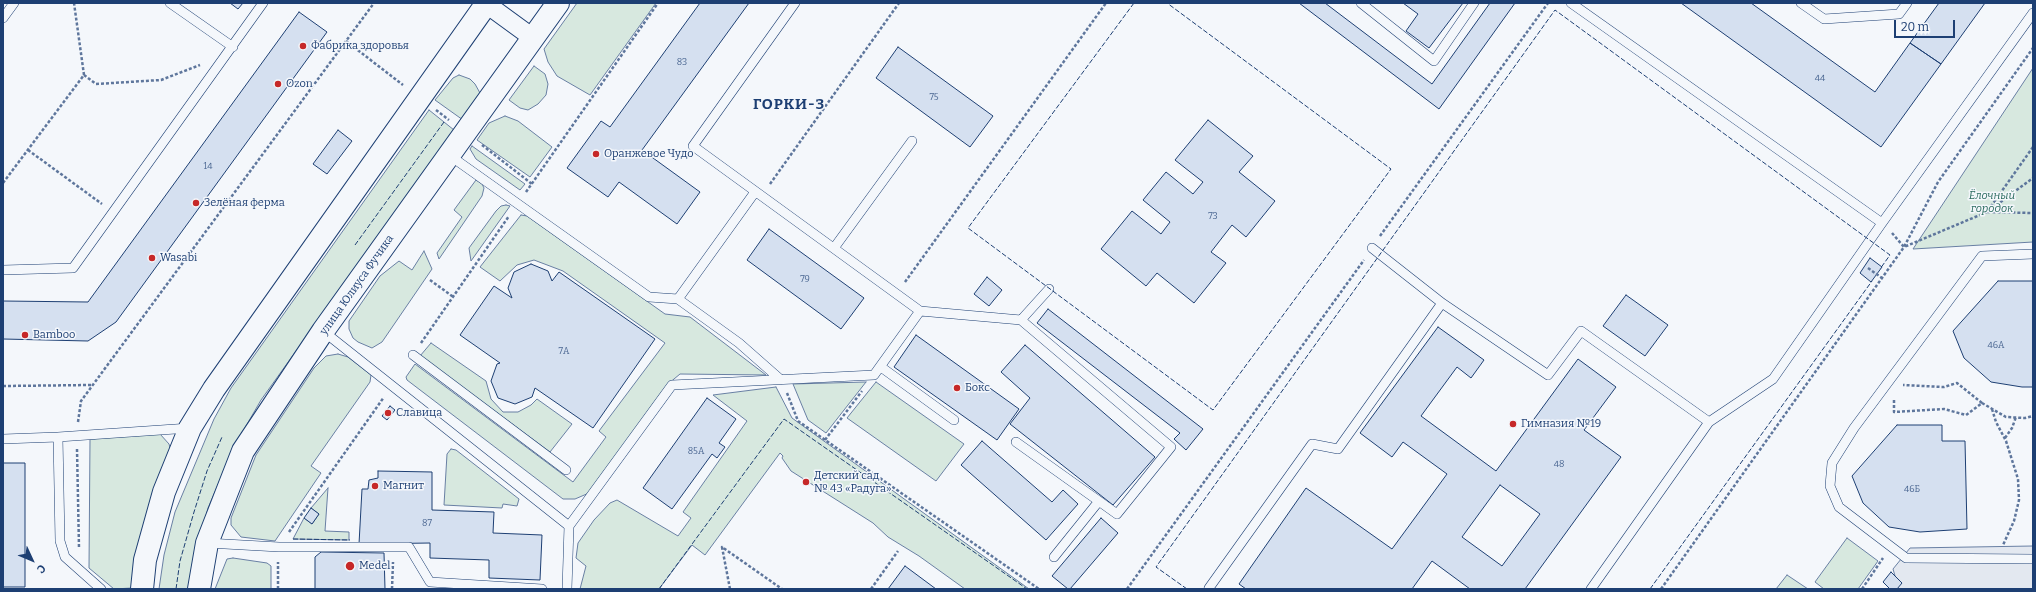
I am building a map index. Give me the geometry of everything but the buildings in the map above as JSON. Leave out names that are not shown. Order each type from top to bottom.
[{"type":"main road","points":[[142,589],[146,560],[164,492],[190,428],[219,383],[486,3]]},
{"type":"main road","name":"улица Юлиуса Фучика","points":[[199,589],[207,543],[243,451],[323,331],[558,3]]},
{"type":"street","points":[[486,3],[533,38]]},
{"type":"lane","points":[[3,18],[14,3]]},
{"type":"lane","points":[[170,3],[233,47]]},
{"type":"lane","points":[[3,270],[73,268],[233,47],[263,3]]},
{"type":"lane","points":[[795,3],[693,146],[920,311],[1021,320],[1171,447],[1117,514],[1016,442]]},
{"type":"lane","points":[[1361,3],[1434,61],[1474,3]]},
{"type":"lane","points":[[1571,3],[1882,223]]},
{"type":"lane","points":[[1802,3],[1824,19],[1899,14],[1907,3]]},
{"type":"lane","points":[[1593,588],[1709,422],[1773,379],[1882,223],[2033,13]]},
{"type":"lane","points":[[834,248],[912,141]]},
{"type":"lane","points":[[449,155],[649,297],[678,298],[739,343],[781,380]]},
{"type":"lane","points":[[678,298],[758,194]]},
{"type":"lane","points":[[1372,248],[1442,303],[1548,374],[1581,331],[1709,422]]},
{"type":"lane","points":[[2033,254],[1982,256],[1892,380],[1854,428],[1832,463],[1830,486],[1839,507],[1906,558],[2033,559]]},
{"type":"lane","points":[[1021,320],[1049,289]]},
{"type":"lane","points":[[1210,589],[1209,588],[1312,444],[1338,449],[1442,303]]},
{"type":"lane","points":[[567,589],[570,526],[672,385],[874,375],[920,311]]},
{"type":"lane","points":[[323,331],[570,526]]},
{"type":"lane","points":[[413,355],[566,470]]},
{"type":"lane","points":[[881,367],[954,420]]},
{"type":"lane","points":[[3,439],[58,437],[190,428]]},
{"type":"lane","points":[[58,437],[60,541],[65,557],[101,589]]},
{"type":"lane","points":[[1054,557],[1099,501]]},
{"type":"lane","points":[[207,543],[279,547],[408,547],[430,582],[542,589]]},
{"type":"path","points":[[3,183],[84,75],[74,3]]},
{"type":"path","points":[[80,570],[77,435],[81,401],[373,3]]},
{"type":"path","points":[[413,355],[452,296],[658,3]]},
{"type":"path","points":[[758,194],[899,3]]},
{"type":"path","points":[[896,295],[1106,3]]},
{"type":"path","points":[[1127,589],[1548,3]]},
{"type":"path","points":[[346,41],[532,184]]},
{"type":"path","points":[[1661,589],[1904,247],[1938,182],[2033,48]]},
{"type":"path","points":[[84,75],[96,84],[161,80],[226,56]]},
{"type":"path","points":[[1987,212],[2033,147]]},
{"type":"path","points":[[28,150],[113,213]]},
{"type":"path","points":[[1904,247],[1987,212],[2033,178]]},
{"type":"path","points":[[1987,212],[2033,213]]},
{"type":"path","points":[[430,280],[452,296]]},
{"type":"path","points":[[825,440],[874,375]]},
{"type":"path","points":[[781,380],[798,421],[1039,589]]},
{"type":"path","points":[[1892,380],[1905,386],[1921,385],[1944,387],[1957,383],[1992,410],[2006,416],[2033,416]]},
{"type":"path","points":[[3,386],[93,385]]},
{"type":"path","points":[[278,589],[279,547],[393,385]]},
{"type":"path","points":[[1901,390],[1905,386]]},
{"type":"path","points":[[1898,395],[1894,399],[1894,412],[1944,409],[1966,415],[1982,403]]},
{"type":"path","points":[[1992,410],[2004,438],[2018,479],[2020,500],[2014,522],[2002,547]]},
{"type":"path","points":[[2004,438],[2016,417]]},
{"type":"path","points":[[392,589],[394,547]]},
{"type":"path","points":[[730,589],[722,547],[781,589]]},
{"type":"path","points":[[1862,589],[1891,547]]},
{"type":"path","points":[[871,589],[898,551]]},
{"type":"green space","points":[[577,3],[656,3],[590,95],[557,76],[548,62],[544,49]]},
{"type":"green space","points":[[534,66],[545,74],[548,84],[546,95],[538,104],[528,110],[520,108],[509,100]]},
{"type":"green space","name":"Ёлочный городок","points":[[2033,68],[2033,242],[1913,249]]},
{"type":"green space","points":[[459,75],[470,79],[480,93],[463,120],[435,100],[453,78]]},
{"type":"green space","points":[[429,110],[454,130],[261,400],[235,445],[208,508],[191,575],[189,589],[159,589],[164,555],[175,512],[214,419],[231,388]]},
{"type":"green space","points":[[505,116],[518,121],[552,147],[530,177],[477,140],[489,123]]},
{"type":"green space","points":[[472,146],[525,184],[520,190],[476,159],[470,149]]},
{"type":"green space","points":[[476,180],[482,184],[484,188],[482,196],[439,259],[437,253],[462,217],[454,210]]},
{"type":"green space","points":[[501,206],[510,206],[471,261],[469,248],[496,211]]},
{"type":"green space","points":[[521,215],[527,216],[665,314],[690,317],[766,375],[680,374],[668,384],[589,493],[575,499],[563,499],[407,380],[406,377],[415,364],[573,482],[606,437],[599,431],[665,343],[563,271],[534,260],[517,265],[500,281],[480,267]]},
{"type":"green space","points":[[424,251],[432,269],[382,342],[372,348],[358,342],[353,338],[349,329],[349,321],[380,276],[399,261],[412,270]]},
{"type":"green space","points":[[431,343],[486,381],[491,399],[503,412],[518,412],[531,405],[537,399],[572,424],[550,452],[420,356]]},
{"type":"green space","points":[[338,354],[348,357],[371,375],[370,382],[311,466],[321,473],[275,541],[241,537],[231,525],[231,518],[256,455],[314,368],[326,356]]},
{"type":"green space","points":[[866,382],[826,433],[808,420],[793,384]]},
{"type":"green space","points":[[876,382],[964,444],[936,481],[847,418]]},
{"type":"green space","points":[[776,387],[792,418],[1029,589],[965,589],[919,556],[888,537],[873,523],[791,471],[780,453],[705,555],[692,545],[659,589],[580,589],[586,566],[576,558],[578,543],[594,520],[610,503],[617,500],[678,536],[691,518],[683,512],[747,421],[713,395]]},
{"type":"green space","points":[[160,434],[169,444],[171,451],[132,588],[114,589],[89,568],[90,439]]},
{"type":"green space","points":[[451,449],[456,450],[519,499],[517,506],[503,504],[502,508],[444,505],[447,454]]},
{"type":"green space","points":[[328,488],[325,531],[349,532],[349,540],[293,539],[304,518],[312,524],[319,514],[311,508]]},
{"type":"green space","points":[[1847,538],[1878,561],[1858,589],[1824,589],[1815,582]]},
{"type":"green space","points":[[233,558],[267,563],[271,566],[271,589],[215,589],[227,559]]},
{"type":"green space","points":[[1787,575],[1808,589],[1776,589]]},
{"type":"shaded area","points":[[2033,546],[2033,589],[1894,589],[1898,586],[1893,569],[1910,548]]},
{"type":"fence","points":[[1134,3],[968,228],[1213,410],[1391,169],[1167,3]]},
{"type":"fence","points":[[1187,589],[1156,567],[1555,10],[1890,255],[1880,269]]},
{"type":"fence","points":[[355,245],[444,122]]},
{"type":"fence","points":[[1650,589],[1872,281]]},
{"type":"fence","points":[[659,589],[784,419],[1027,589]]},
{"type":"fence","points":[[176,589],[180,561],[194,512],[207,471],[222,437]]},
{"type":"fence","points":[[293,539],[350,540]]},
{"type":"place","name":"Фабрика здоровья","points":[[303,46]]},
{"type":"place","name":"Ozon","points":[[278,84]]},
{"type":"place","name":"Оранжевое Чудо","points":[[596,154]]},
{"type":"place","name":"Зелёная ферма","points":[[196,203]]},
{"type":"place","name":"Wasabi","points":[[152,258]]},
{"type":"place","name":"Bamboo","points":[[25,335]]},
{"type":"place","name":"Бокс","points":[[957,388]]},
{"type":"place","name":"Славица","points":[[388,413]]},
{"type":"place","name":"Гимназия №19","points":[[1513,424]]},
{"type":"place","name":"Детский сад № 43 «Радуга»","points":[[806,482]]},
{"type":"place","name":"Магнит","points":[[375,486]]},
{"type":"place","name":"Medel","points":[[350,566]]},
{"type":"district","name":"ГОРКИ-3","points":[[789,105]]}]
